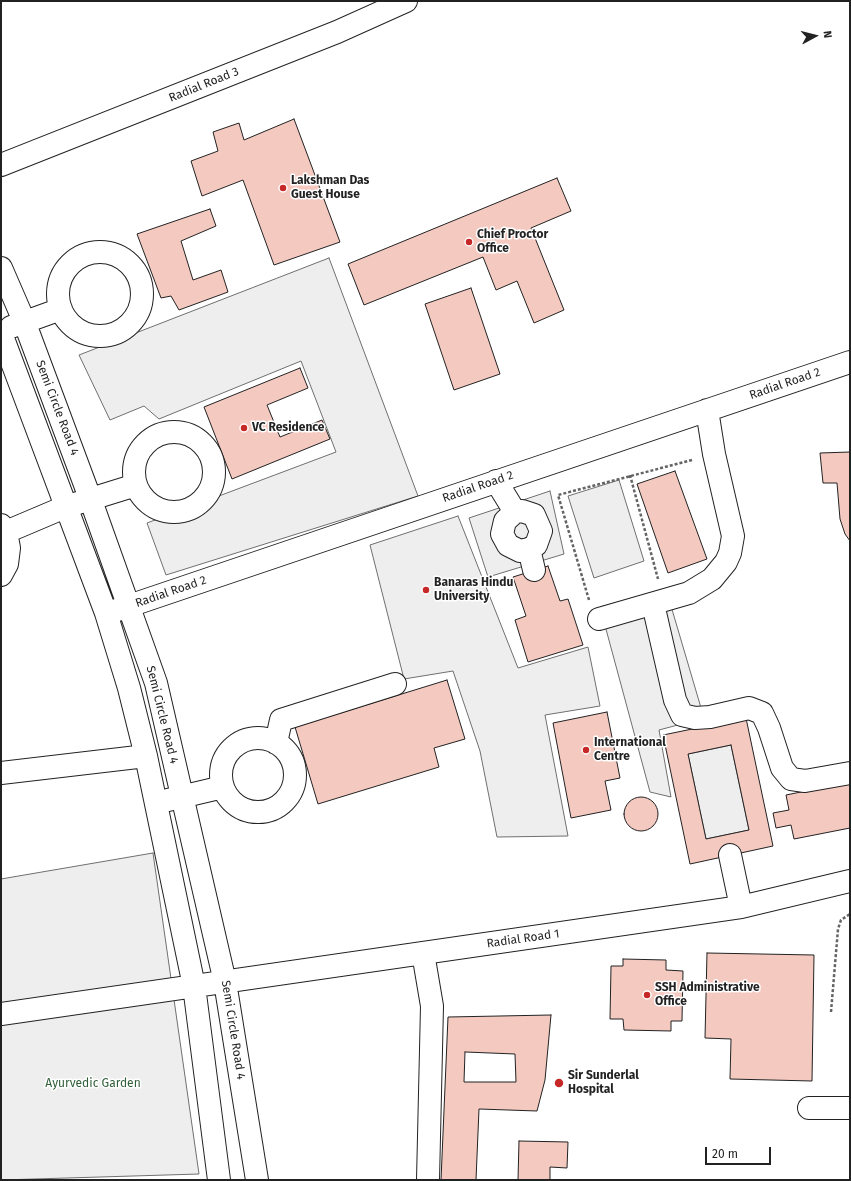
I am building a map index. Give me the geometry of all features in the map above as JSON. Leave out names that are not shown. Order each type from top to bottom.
[{"type":"street","name":"Radial Road 3","points":[[1,165],[337,32],[406,1]]},
{"type":"street","name":"Semi Circle Road 4","points":[[1,268],[24,321],[90,498],[156,683],[225,982],[257,1180]]},
{"type":"street","points":[[1,332],[24,321],[61,309]]},
{"type":"street","name":"Semi Circle Road 4","points":[[1,332],[65,507],[106,613],[129,688],[146,756],[194,986],[219,1180]]},
{"type":"street","name":"Radial Road 2","points":[[106,613],[850,362]]},
{"type":"street","points":[[599,619],[689,593],[712,579],[726,562],[730,553],[733,536],[714,454],[707,410]]},
{"type":"street","points":[[496,481],[515,512],[522,511],[534,515],[541,530],[536,545],[529,550],[534,570]]},
{"type":"street","points":[[1,575],[7,564],[9,548],[3,529],[90,498],[136,484]]},
{"type":"street","points":[[653,604],[676,700],[682,715],[695,718],[710,717],[749,708],[762,713],[769,728],[782,768],[790,779],[805,781],[850,772]]},
{"type":"street","points":[[276,743],[281,720],[395,684]]},
{"type":"street","points":[[263,738],[276,743],[288,752],[294,765],[295,779],[291,793],[282,804],[269,811],[255,813],[241,809],[230,800],[223,787],[221,773],[225,758],[234,747],[248,740],[263,738]]},
{"type":"street","points":[[1,773],[146,756]]},
{"type":"street","points":[[156,802],[223,787]]},
{"type":"street","points":[[730,855],[741,908]]},
{"type":"street","name":"Radial Road 1","points":[[1,1014],[741,908],[850,881]]},
{"type":"street","points":[[423,953],[432,1006],[428,1180]]},
{"type":"street","points":[[809,1108],[850,1108]]},
{"type":"path","points":[[596,598],[588,600],[558,495],[714,454]]},
{"type":"path","points":[[630,476],[659,578],[652,581]]},
{"type":"path","points":[[831,1012],[838,929],[841,920],[850,914]]},
{"type":"green space","points":[[329,258],[418,496],[166,575],[147,523],[336,452],[301,361],[159,419],[144,406],[110,420],[79,355]]},
{"type":"green space","points":[[619,480],[644,561],[594,578],[568,496]]},
{"type":"green space","points":[[550,491],[564,554],[488,577],[469,518]]},
{"type":"green space","points":[[458,516],[518,668],[588,647],[600,706],[545,715],[568,836],[497,837],[480,751],[453,671],[404,679],[370,545]]},
{"type":"green space","points":[[666,589],[704,718],[659,730],[671,797],[650,792],[600,607]]},
{"type":"green space","points":[[731,745],[749,830],[706,839],[688,754]]},
{"type":"green space","name":"Ayurvedic Garden","points":[[153,853],[199,1174],[1,1180],[1,879]]},
{"type":"building","name":"Lakshman Das Guest House","points":[[294,119],[340,242],[274,265],[243,180],[202,196],[191,161],[218,151],[213,132],[239,123],[244,140]]},
{"type":"building","name":"Chief Proctor Office","points":[[557,178],[571,211],[531,228],[564,310],[534,323],[517,281],[496,290],[483,257],[364,305],[348,264]]},
{"type":"building","points":[[210,209],[216,226],[181,241],[193,280],[221,270],[228,292],[179,310],[171,296],[161,298],[137,234]]},
{"type":"building","name":"Chief Proctor Office","points":[[471,288],[500,374],[454,390],[425,304]]},
{"type":"building","name":"VC Residence","points":[[300,368],[308,388],[267,405],[280,437],[322,420],[330,439],[232,479],[204,407]]},
{"type":"building","points":[[850,452],[850,541],[845,534],[840,519],[837,483],[823,483],[820,453]]},
{"type":"building","points":[[675,471],[707,559],[668,573],[637,484]]},
{"type":"building","points":[[548,566],[560,601],[568,599],[583,645],[528,662],[515,620],[526,616],[513,577]]},
{"type":"building","points":[[447,680],[465,739],[434,748],[439,767],[318,804],[295,727]]},
{"type":"building","name":"International Centre","points":[[607,712],[620,778],[605,781],[611,810],[571,818],[553,723]]},
{"type":"building","points":[[746,718],[773,846],[690,864],[663,735]],"holes":[[[731,745],[749,830],[706,839],[688,754]]]},
{"type":"building","points":[[850,782],[850,828],[794,839],[791,825],[776,828],[773,813],[789,810],[786,795]]},
{"type":"building","points":[[641,797],[647,798],[653,802],[657,808],[657,820],[653,826],[647,830],[641,831],[635,830],[629,826],[625,820],[624,814],[625,808],[629,802],[635,798]]},
{"type":"building","points":[[707,953],[814,955],[812,1081],[730,1079],[731,1039],[705,1038]]},
{"type":"building","name":"SSH Administrative Office","points":[[623,959],[666,960],[666,970],[683,971],[682,1021],[671,1021],[671,1031],[624,1030],[623,1019],[610,1019],[611,966],[623,966]]},
{"type":"building","points":[[551,1015],[545,1080],[537,1111],[479,1109],[476,1180],[441,1180],[448,1017]],"holes":[[[465,1052],[515,1054],[516,1082],[464,1082]]]},
{"type":"building","points":[[519,1141],[568,1142],[567,1168],[550,1167],[550,1180],[518,1180]]},
{"type":"place","name":"Lakshman Das Guest House","points":[[283,188]]},
{"type":"place","name":"Chief Proctor Office","points":[[469,242]]},
{"type":"place","name":"VC Residence","points":[[244,428]]},
{"type":"place","name":"Banaras Hindu University","points":[[426,590]]},
{"type":"place","name":"International Centre","points":[[586,750]]},
{"type":"place","name":"SSH Administrative Office","points":[[647,995]]},
{"type":"place","name":"Sir Sunderlal Hospital","points":[[559,1083]]}]
